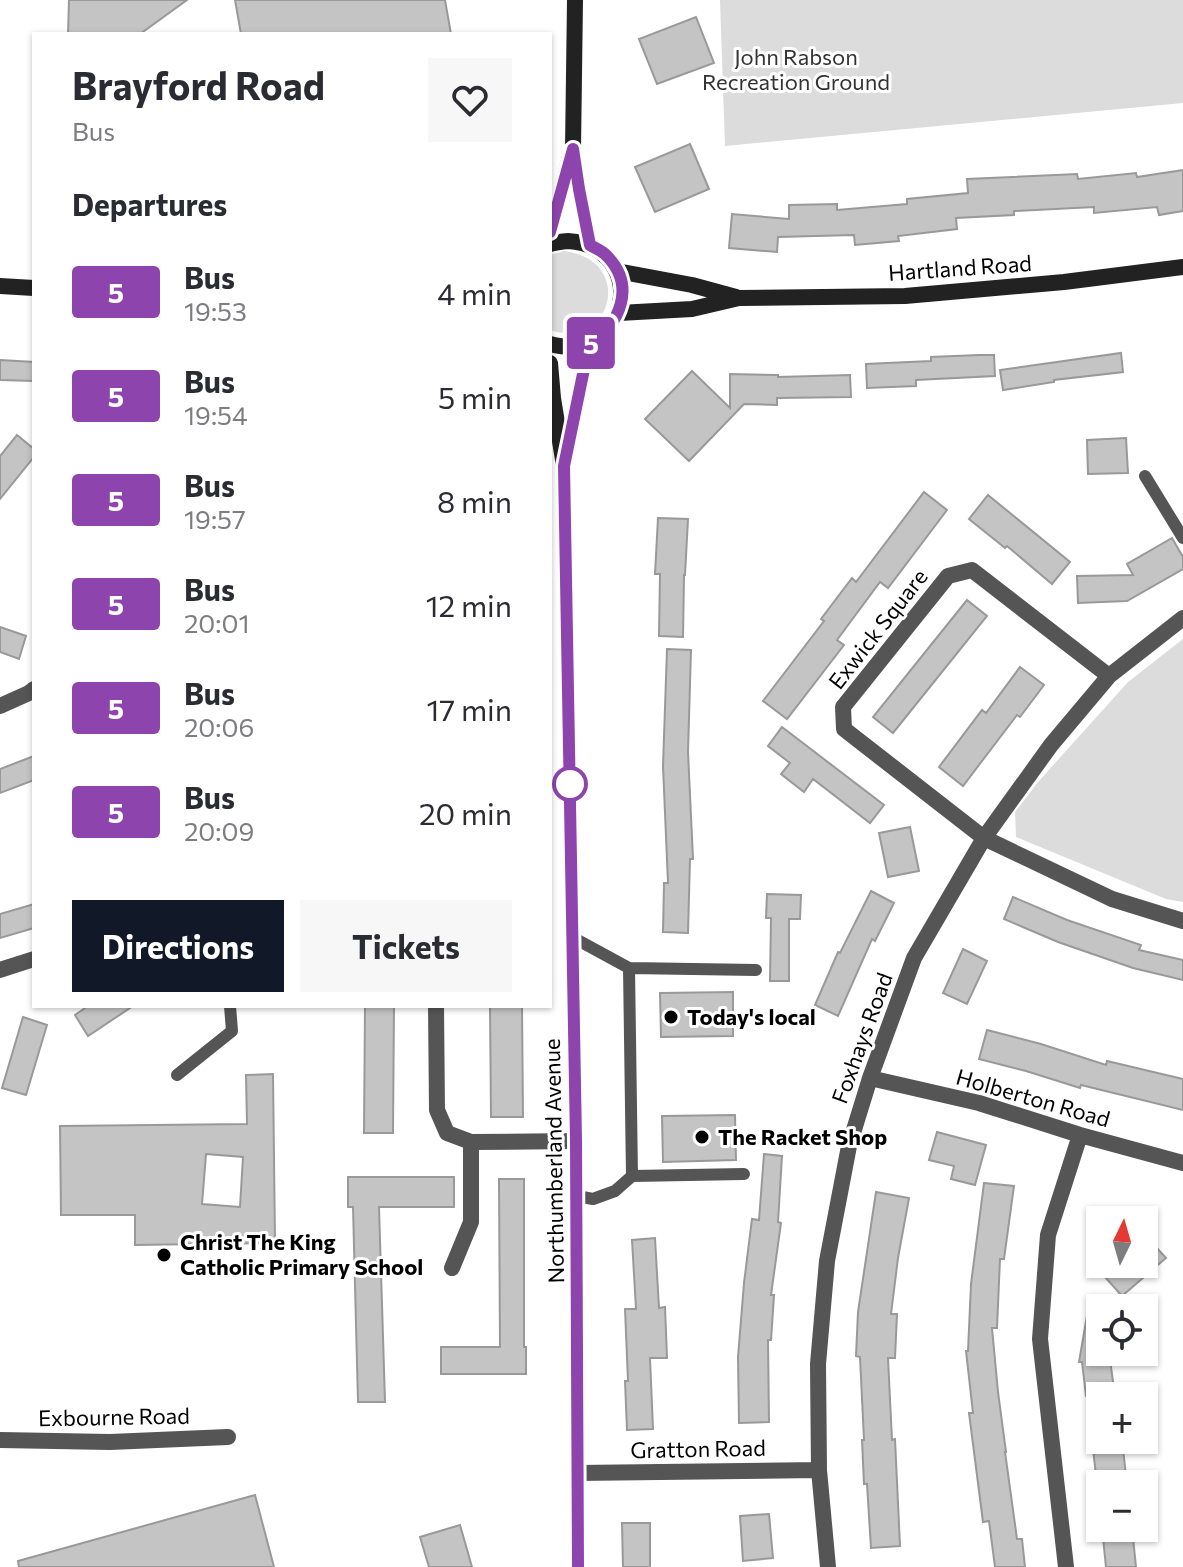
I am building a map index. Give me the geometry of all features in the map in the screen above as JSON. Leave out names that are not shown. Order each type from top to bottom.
[{"type":"street","points":[[575,0],[573,149],[590,245]]},
{"type":"street","points":[[552,226],[573,149]]},
{"type":"street","points":[[552,244],[566,240],[590,245],[606,255],[617,271],[623,292],[619,313],[603,336],[589,345],[569,348],[552,344]]},
{"type":"street","name":"Hartland Road","points":[[619,313],[692,309],[739,298],[905,296],[1064,282],[1183,267]]},
{"type":"street","name":"Hartland Road","points":[[617,271],[692,285],[739,298]]},
{"type":"street","points":[[0,286],[32,288]]},
{"type":"street","name":"Northumberland Avenue","points":[[578,1567],[576,1141],[558,546],[564,466],[589,345]]},
{"type":"street","name":"Northumberland Avenue","points":[[552,386],[564,466]]},
{"type":"street","name":"Exwick Square","points":[[984,838],[844,729],[843,707],[948,576],[972,570],[1109,676]]},
{"type":"street","name":"Foxhays Road","points":[[828,1567],[819,1470],[818,1364],[827,1261],[849,1146],[914,958],[984,838],[1051,745],[1109,676],[1183,618]]},
{"type":"street","points":[[0,706],[32,691]]},
{"type":"street","points":[[984,838],[1112,899],[1183,921]]},
{"type":"street","points":[[0,970],[32,960]]},
{"type":"street","points":[[436,1008],[437,1110],[447,1133],[471,1142],[576,1141]]},
{"type":"street","name":"Holberton Road","points":[[870,1078],[979,1103],[1183,1163]]},
{"type":"street","points":[[1066,1567],[1040,1339],[1048,1235],[1080,1135]]},
{"type":"street","points":[[452,1268],[471,1222],[471,1142]]},
{"type":"street","name":"Exbourne Road","points":[[0,1440],[110,1442],[228,1437]]},
{"type":"street","name":"Gratton Road","points":[[577,1473],[819,1470]]},
{"type":"lane","points":[[1145,476],[1183,538]]},
{"type":"lane","points":[[572,937],[629,968],[756,970]]},
{"type":"lane","points":[[629,968],[632,1176]]},
{"type":"lane","points":[[177,1075],[232,1031],[230,1008]]},
{"type":"lane","points":[[577,1196],[593,1199],[615,1191],[632,1176],[744,1174]]},
{"type":"green space","name":"John Rabson Recreation Ground","points":[[720,0],[1183,0],[1183,103],[725,146]]},
{"type":"green space","points":[[564,251],[587,258],[601,270],[608,285],[607,302],[601,317],[588,328],[571,333],[552,330],[552,254]]},
{"type":"green space","points":[[1183,639],[1183,902],[1166,899],[1016,837],[1015,812],[1128,682]]},
{"type":"building","points":[[69,0],[187,0],[143,32],[68,32]]},
{"type":"building","points":[[235,0],[445,0],[451,32],[241,32]]},
{"type":"building","points":[[696,17],[714,63],[657,84],[639,39]]},
{"type":"building","points":[[690,144],[709,189],[655,212],[635,167]]},
{"type":"building","points":[[1183,170],[1183,211],[1159,215],[1157,207],[1094,213],[1094,207],[1014,211],[1014,215],[956,218],[957,229],[898,236],[899,241],[855,245],[854,235],[778,237],[777,252],[729,248],[732,214],[789,219],[789,205],[837,204],[837,210],[907,204],[907,199],[968,193],[967,179],[1077,174],[1078,179],[1136,173],[1137,177]]},
{"type":"building","points":[[1121,353],[1123,372],[1003,390],[1000,370]]},
{"type":"building","points":[[994,355],[995,376],[916,380],[916,386],[867,388],[866,364],[931,361],[931,357]]},
{"type":"building","points":[[0,360],[32,362],[32,381],[0,380]]},
{"type":"building","points":[[692,371],[730,408],[730,374],[778,377],[850,375],[851,397],[777,398],[777,405],[744,404],[689,461],[645,419]]},
{"type":"building","points":[[17,435],[32,447],[32,459],[0,499],[0,456]]},
{"type":"building","points":[[1126,438],[1128,473],[1088,474],[1087,440]]},
{"type":"building","points":[[924,492],[947,510],[888,588],[880,582],[837,640],[844,645],[787,719],[763,701],[824,621],[821,619],[852,578],[856,582]]},
{"type":"building","points":[[988,495],[1070,562],[1052,584],[969,519]]},
{"type":"building","points":[[658,518],[688,519],[683,637],[659,636],[660,574],[655,574]]},
{"type":"building","points":[[1172,538],[1183,557],[1183,569],[1127,601],[1078,603],[1077,576],[1133,575],[1127,564]]},
{"type":"building","points":[[967,600],[987,616],[893,733],[873,717]]},
{"type":"building","points":[[0,627],[26,636],[19,659],[0,652]]},
{"type":"building","points":[[667,649],[691,650],[688,752],[693,859],[690,859],[688,933],[663,932],[664,883],[668,883],[663,766]]},
{"type":"building","points":[[1020,667],[1044,685],[963,786],[939,767],[982,710],[986,713]]},
{"type":"building","points":[[782,727],[884,805],[870,823],[813,779],[804,792],[781,774],[790,763],[768,746]]},
{"type":"building","points":[[32,757],[32,781],[0,793],[0,769]]},
{"type":"building","points":[[910,827],[919,871],[888,877],[879,833]]},
{"type":"building","points":[[871,891],[894,903],[875,941],[872,939],[838,1016],[815,1005],[838,952]]},
{"type":"building","points":[[767,894],[801,895],[800,919],[789,919],[789,981],[770,981],[771,918],[766,918]]},
{"type":"building","points":[[1013,897],[1067,920],[1141,945],[1139,950],[1183,960],[1183,980],[1133,968],[1004,919]]},
{"type":"building","points":[[32,905],[32,929],[0,938],[0,914]]},
{"type":"building","points":[[963,949],[987,961],[967,1004],[943,993]]},
{"type":"building","points":[[733,992],[733,1036],[661,1037],[660,993]]},
{"type":"building","points":[[85,1008],[130,1008],[88,1036],[75,1015]]},
{"type":"building","points":[[365,1008],[394,1008],[393,1133],[364,1133]]},
{"type":"building","points":[[490,1008],[522,1008],[523,1117],[491,1117]]},
{"type":"building","points":[[23,1017],[47,1025],[26,1095],[2,1088]]},
{"type":"building","points":[[987,1030],[1106,1065],[1107,1061],[1183,1079],[1183,1110],[1081,1085],[1080,1088],[979,1059]]},
{"type":"building","points":[[273,1074],[275,1243],[135,1245],[135,1215],[61,1215],[60,1126],[247,1124],[246,1075]],"holes":[[[206,1154],[243,1157],[240,1207],[202,1204]]]},
{"type":"building","points":[[735,1115],[736,1160],[663,1162],[662,1116]]},
{"type":"building","points":[[937,1132],[986,1145],[975,1185],[951,1179],[954,1166],[929,1160]]},
{"type":"building","points":[[764,1154],[782,1156],[778,1222],[781,1223],[771,1295],[774,1295],[771,1340],[768,1340],[769,1422],[739,1423],[738,1357],[744,1283],[752,1219],[759,1220]]},
{"type":"building","points":[[348,1177],[454,1177],[454,1207],[379,1207],[385,1402],[358,1402],[353,1207],[348,1207]]},
{"type":"building","points":[[499,1179],[524,1179],[526,1374],[441,1374],[441,1347],[500,1347]]},
{"type":"building","points":[[984,1183],[1014,1186],[1004,1259],[1000,1259],[997,1328],[992,1328],[1017,1539],[1022,1539],[1025,1567],[995,1567],[989,1521],[983,1522],[969,1413],[973,1413],[966,1351]]},
{"type":"building","points":[[876,1192],[909,1198],[891,1314],[897,1314],[895,1358],[888,1358],[900,1546],[871,1548],[867,1484],[864,1484],[860,1357],[856,1356],[858,1312]]},
{"type":"building","points":[[655,1238],[659,1308],[665,1307],[667,1358],[650,1358],[653,1429],[627,1430],[625,1309],[636,1309],[632,1240]]},
{"type":"building","points":[[1158,1249],[1166,1258],[1158,1265]]},
{"type":"building","points":[[1106,1278],[1143,1278],[1124,1294],[1120,1294]]},
{"type":"building","points":[[1086,1321],[1086,1366],[1111,1366],[1113,1382],[1086,1382],[1086,1396],[1082,1362],[1079,1362]]},
{"type":"building","points":[[1094,1454],[1124,1454],[1125,1470],[1095,1470]]},
{"type":"building","points":[[255,1495],[274,1567],[19,1567],[18,1561]]},
{"type":"building","points":[[769,1514],[773,1558],[743,1561],[740,1516]]},
{"type":"building","points":[[622,1523],[650,1523],[650,1567],[623,1567]]},
{"type":"building","points":[[460,1525],[472,1567],[429,1567],[420,1537]]},
{"type":"building","points":[[1103,1542],[1133,1542],[1136,1567],[1106,1567]]},
{"type":"bus line","name":"5","points":[[552,224],[573,149],[590,245],[606,255],[617,271],[623,292],[619,313],[603,336],[589,345],[564,466],[576,1141],[578,1567]]},
{"type":"place","name":"Today's local","points":[[671,1017]]},
{"type":"place","name":"The Racket Shop","points":[[702,1137]]},
{"type":"place","name":"Christ The King Catholic Primary School","points":[[164,1255]]}]
